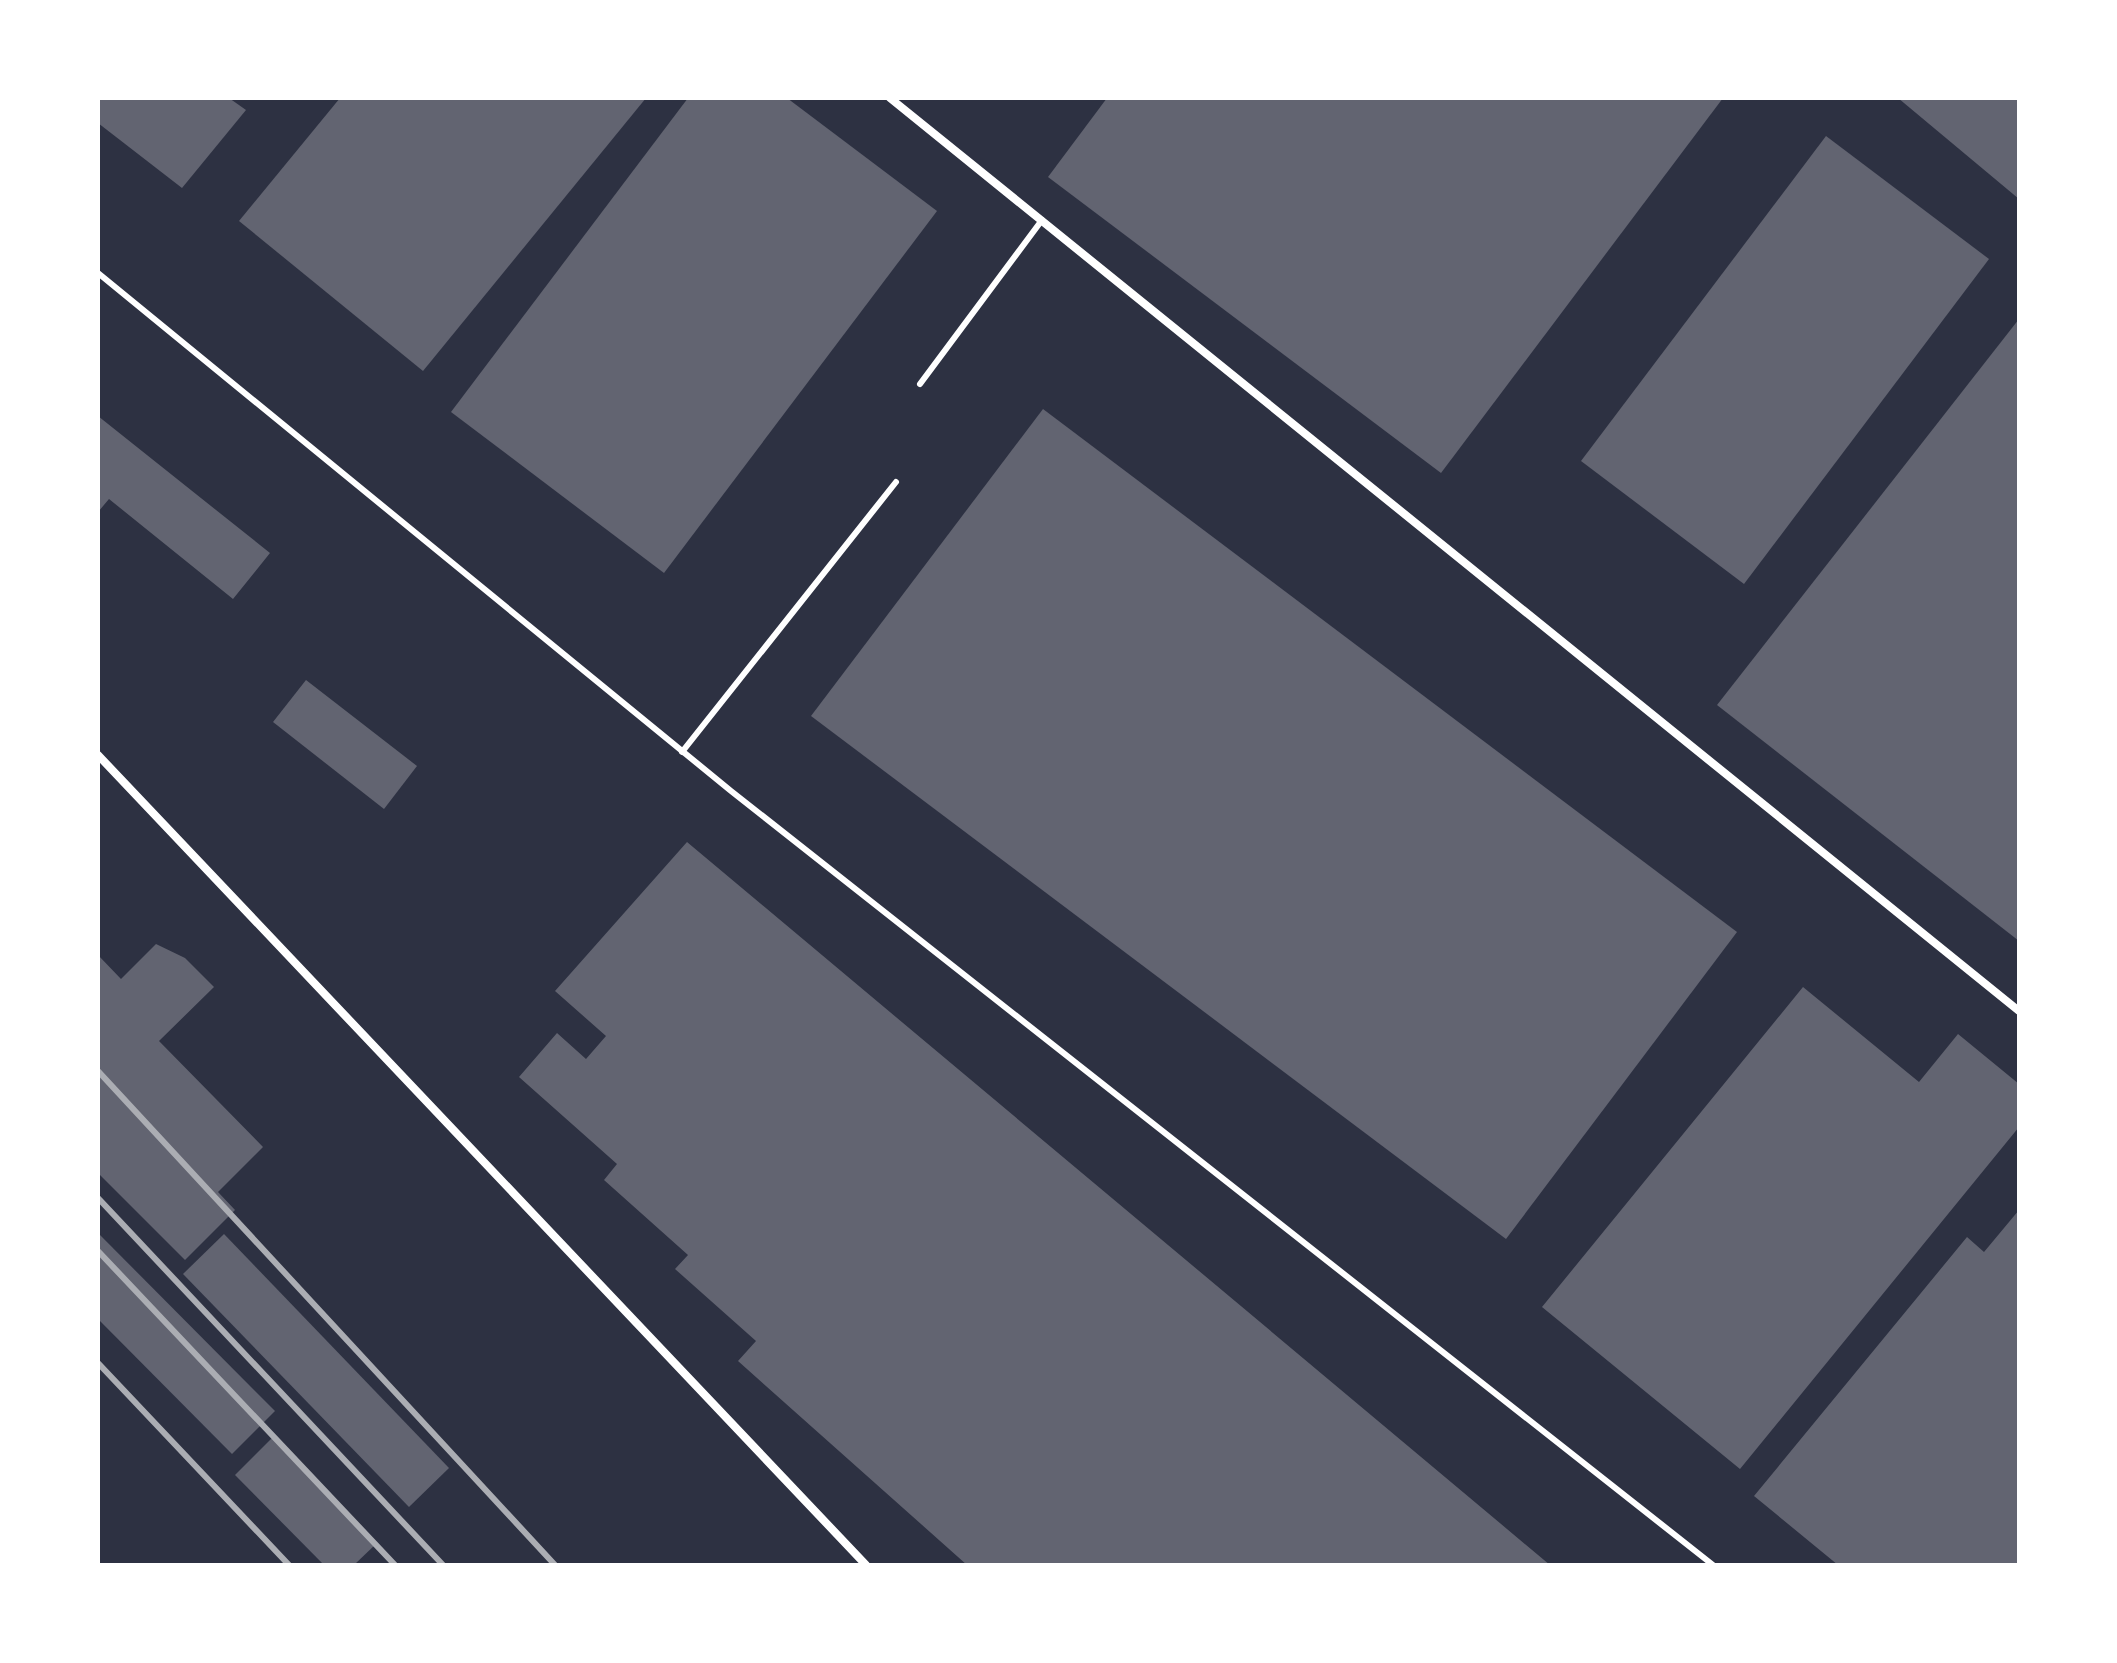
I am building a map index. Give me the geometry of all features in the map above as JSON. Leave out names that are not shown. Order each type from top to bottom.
[{"type":"street","points":[[890,98],[2019,1011]]},
{"type":"street","points":[[98,755],[866,1565]]},
{"type":"lane","points":[[920,384],[1042,220]]},
{"type":"lane","points":[[98,273],[682,752],[1713,1565]]},
{"type":"lane","points":[[682,752],[896,482]]},
{"type":"building","points":[[98,98],[229,98],[246,110],[182,188],[98,123]]},
{"type":"building","points":[[340,98],[646,98],[423,371],[239,221]]},
{"type":"building","points":[[688,98],[787,98],[937,211],[664,573],[451,412]]},
{"type":"building","points":[[1107,98],[1723,98],[1441,473],[1048,177]]},
{"type":"building","points":[[1898,98],[2019,98],[2019,199]]},
{"type":"building","points":[[1826,136],[1989,259],[1744,584],[1581,461]]},
{"type":"building","points":[[2019,319],[2019,941],[1717,705]]},
{"type":"building","points":[[1043,409],[1737,932],[1506,1239],[811,716]]},
{"type":"building","points":[[98,416],[270,553],[233,599],[109,499],[98,512]]},
{"type":"building","points":[[306,680],[417,766],[384,809],[273,722]]},
{"type":"building","points":[[687,842],[1550,1565],[967,1565],[738,1361],[756,1341],[675,1269],[688,1255],[604,1180],[617,1164],[519,1077],[557,1033],[586,1059],[606,1036],[555,991]]},
{"type":"building","points":[[156,944],[185,958],[214,987],[159,1041],[263,1147],[218,1192],[235,1210],[185,1260],[98,1173],[98,955],[121,979]]},
{"type":"building","points":[[1803,987],[1919,1082],[1958,1034],[2019,1084],[2019,1127],[1740,1469],[1542,1307]]},
{"type":"building","points":[[2019,1210],[2019,1565],[1838,1565],[1754,1496],[1967,1237],[1984,1252]]},
{"type":"building","points":[[98,1233],[275,1411],[232,1454],[98,1319]]},
{"type":"building","points":[[224,1234],[449,1468],[409,1507],[183,1274]]},
{"type":"building","points":[[273,1437],[377,1543],[354,1565],[324,1565],[235,1475]]},
{"type":"railway","points":[[98,1071],[555,1565]]},
{"type":"railway","points":[[98,1198],[443,1565]]},
{"type":"railway","points":[[98,1251],[395,1565]]},
{"type":"railway","points":[[98,1363],[289,1565]]}]
